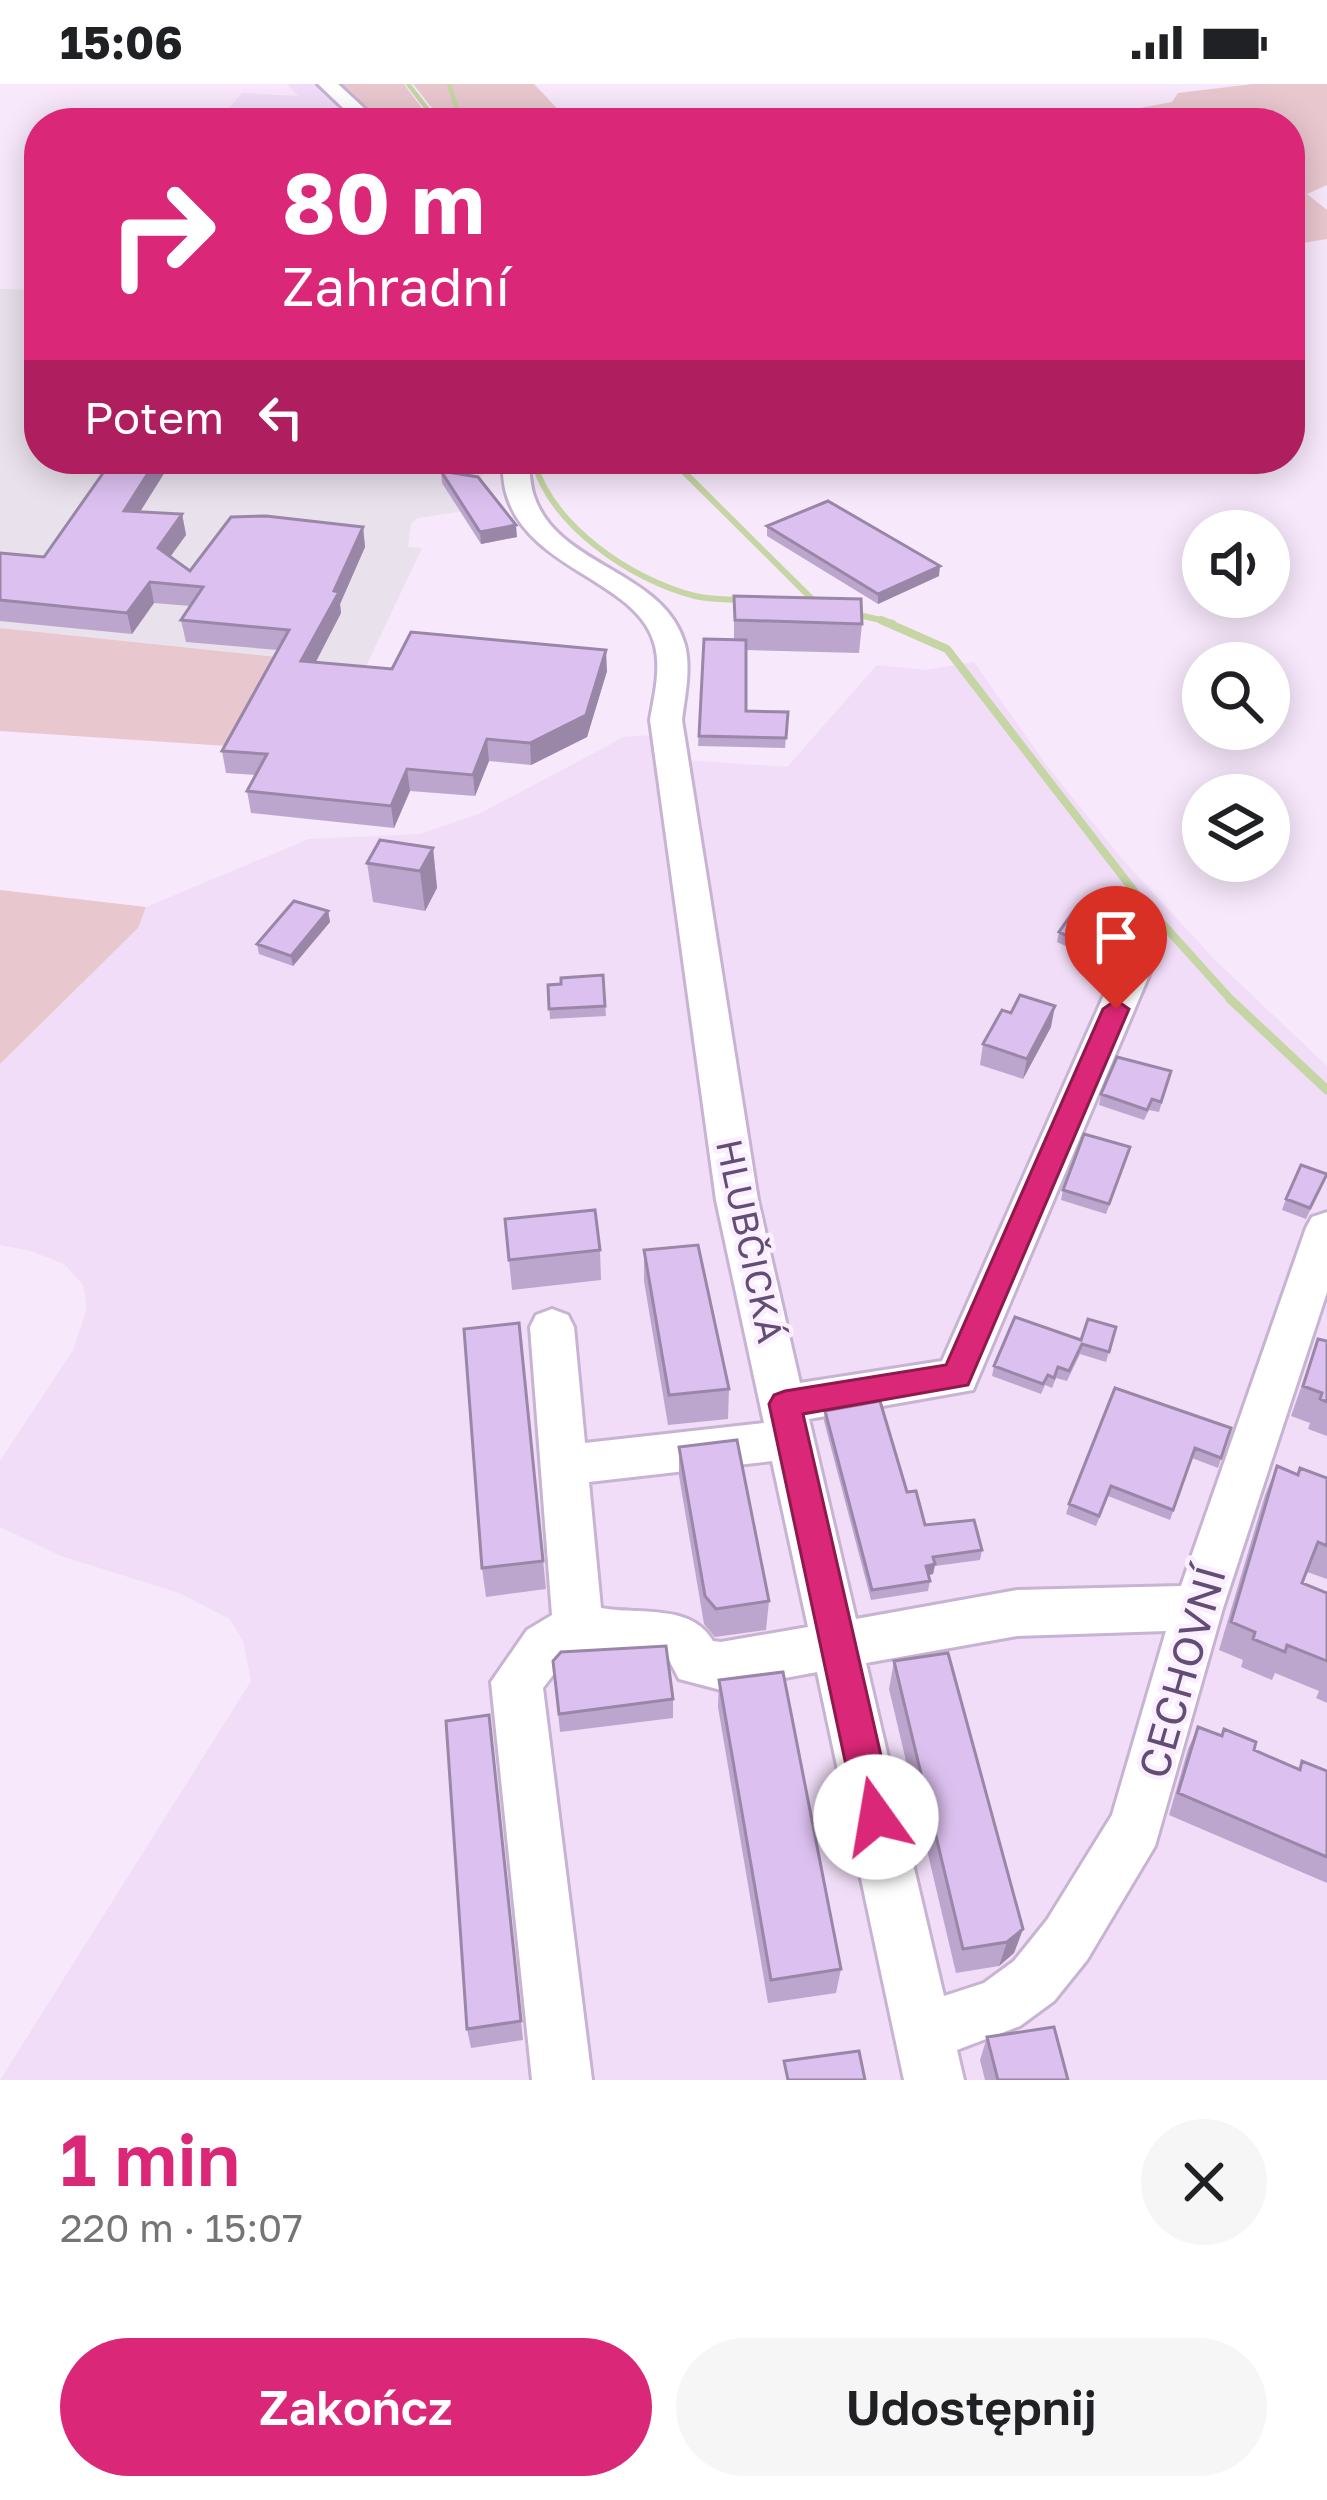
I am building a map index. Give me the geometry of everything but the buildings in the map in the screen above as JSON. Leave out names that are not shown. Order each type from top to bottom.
[{"type":"street","points":[[327,84],[353,108]]},
{"type":"street","name":"HLUBČICKÁ","points":[[515,474],[514,491],[530,518],[562,552],[640,606],[665,632],[673,656],[666,720],[736,1200],[929,2056]]},
{"type":"street","points":[[566,1465],[789,1422],[957,1376],[1134,968]]},
{"type":"street","name":"CECHOVNÍ","points":[[929,2056],[1034,1981],[1067,1940],[1136,1827],[1198,1608],[1327,1228]]},
{"type":"street","points":[[552,1327],[578,1627]]},
{"type":"street","points":[[562,2080],[518,1682],[545,1646],[578,1627],[633,1637],[676,1637],[686,1642],[696,1661],[714,1666],[1017,1613],[1198,1608]]},
{"type":"shaded area","points":[[287,84],[333,84],[358,108],[229,108],[242,93],[298,96]]},
{"type":"shaded area","points":[[336,84],[404,84],[422,108],[362,108]]},
{"type":"shaded area","points":[[413,84],[534,84],[557,108],[432,108]]},
{"type":"shaded area","points":[[1253,84],[1327,84],[1327,185],[1307,194],[1327,210],[1327,239],[1305,243],[1305,108],[1140,108],[1172,102],[1178,93]]},
{"type":"shaded area","points":[[0,289],[24,290],[24,474],[484,474],[473,486],[482,496],[495,496],[493,507],[417,518],[411,524],[408,547],[422,548],[366,666],[0,628]]},
{"type":"shaded area","points":[[0,628],[278,657],[227,746],[0,731]]},
{"type":"shaded area","points":[[974,662],[1047,766],[1123,860],[1214,959],[1327,1066],[1327,2080],[0,2080],[251,1681],[243,1641],[230,1619],[179,1593],[61,1556],[0,1527],[0,1461],[73,1350],[87,1308],[83,1285],[64,1264],[0,1245],[0,1064],[138,928],[146,907],[309,839],[420,834],[481,813],[624,737],[682,733],[685,760],[787,767],[877,665],[926,670]]},
{"type":"shaded area","points":[[0,890],[146,907],[138,928],[0,1064]]},
{"type":"waterway","points":[[408,84],[426,108]]},
{"type":"waterway","points":[[449,84],[457,108]]},
{"type":"waterway","points":[[539,474],[556,506],[575,527],[620,563],[695,596],[743,600]]},
{"type":"waterway","points":[[686,474],[816,603]]},
{"type":"waterway","points":[[855,614],[882,620]]},
{"type":"waterway","points":[[882,620],[893,623]]},
{"type":"waterway","points":[[882,620],[947,649],[1141,900],[1232,1001]]},
{"type":"waterway","points":[[1232,1001],[1327,1090]]},
{"type":"route","points":[[876,1817],[785,1404],[957,1376],[1116,1009]]}]
